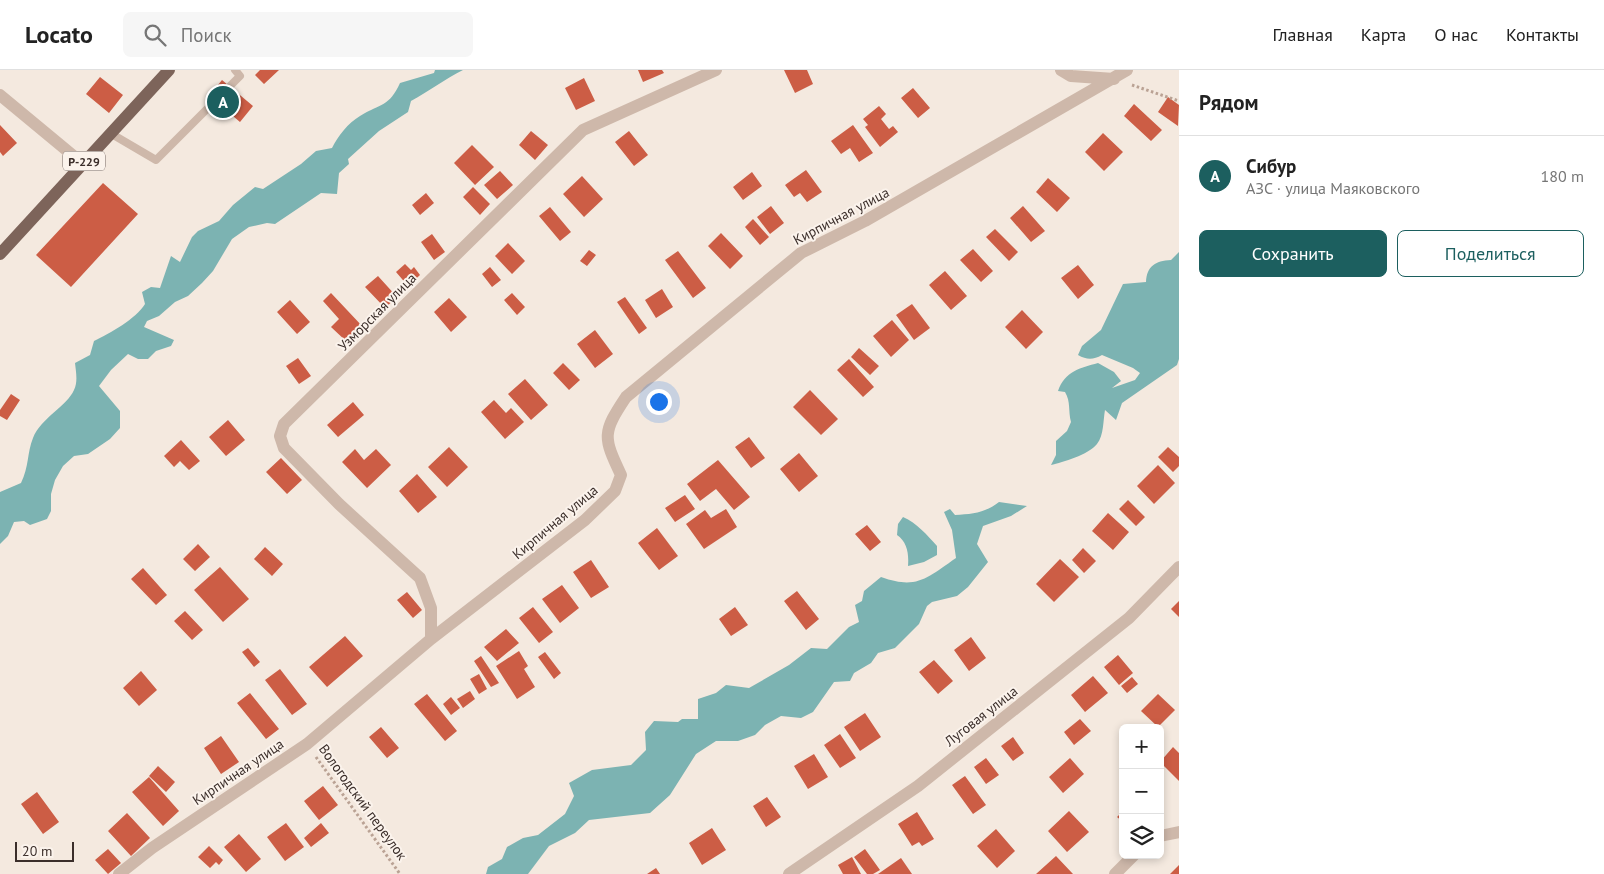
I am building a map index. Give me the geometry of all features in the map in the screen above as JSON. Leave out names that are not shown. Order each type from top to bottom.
[{"type":"main road","name":"Р-229","points":[[0,254],[169,70]]},
{"type":"street","name":"Узморская улица","points":[[431,639],[431,608],[420,578],[339,504],[284,448],[280,436],[284,424],[583,130],[716,70]]},
{"type":"street","points":[[1061,70],[1071,76],[1114,78]]},
{"type":"street","name":"Кирпичная улица","points":[[119,874],[152,848],[306,744],[431,639],[585,520],[615,491],[621,476],[608,447],[609,422],[626,397],[801,252],[865,221],[1127,70]]},
{"type":"street","points":[[0,95],[82,163]]},
{"type":"street","name":"Луговая улица","points":[[789,874],[918,786],[1129,618],[1179,567]]},
{"type":"street","points":[[1164,835],[1179,832]]},
{"type":"street","points":[[1115,874],[1130,859]]},
{"type":"lane","points":[[110,133],[156,160],[240,76],[235,70]]},
{"type":"path","points":[[1114,78],[1179,101]]},
{"type":"path","name":"Вологодский переулок","points":[[306,744],[400,874]]},
{"type":"water","points":[[435,70],[463,70],[411,101],[408,112],[379,131],[348,159],[349,164],[339,173],[337,194],[321,193],[275,224],[267,223],[249,227],[232,239],[213,271],[188,296],[175,302],[159,316],[147,321],[144,327],[174,340],[171,346],[156,351],[148,359],[138,359],[128,354],[111,370],[99,386],[120,411],[120,428],[110,439],[88,454],[74,456],[63,466],[55,480],[51,494],[51,511],[47,519],[30,525],[24,521],[14,522],[8,536],[0,544],[0,492],[21,483],[33,438],[42,424],[71,396],[74,390],[76,380],[75,363],[90,355],[94,341],[122,325],[141,310],[145,304],[142,292],[151,287],[160,288],[171,256],[180,262],[192,237],[198,231],[219,221],[233,205],[255,187],[263,189],[301,164],[316,151],[332,148],[347,126],[360,116],[388,101],[400,83],[434,73]]},
{"type":"water","points":[[1179,252],[1179,359],[1177,365],[1122,403],[1116,420],[1105,410],[1101,436],[1097,444],[1088,452],[1051,465],[1056,455],[1056,441],[1067,431],[1071,422],[1067,396],[1065,392],[1058,391],[1065,379],[1074,371],[1098,363],[1114,372],[1121,381],[1112,388],[1135,380],[1140,373],[1133,368],[1102,355],[1090,359],[1081,357],[1078,355],[1082,346],[1101,330],[1123,284],[1146,282],[1148,272],[1153,265],[1171,260]]},
{"type":"water","points":[[999,502],[1027,506],[1011,516],[983,526],[977,544],[988,562],[968,587],[957,596],[932,602],[927,606],[919,624],[895,648],[878,653],[871,663],[854,673],[850,681],[834,682],[813,712],[801,718],[781,716],[765,725],[755,735],[738,741],[716,741],[696,754],[670,795],[650,813],[589,820],[575,833],[549,846],[528,874],[486,874],[488,867],[502,859],[507,847],[523,838],[538,835],[565,814],[574,796],[569,783],[592,770],[631,765],[646,750],[645,732],[654,721],[678,722],[682,719],[698,719],[698,699],[716,693],[726,685],[749,688],[789,665],[811,648],[827,649],[849,627],[859,622],[855,605],[862,601],[864,591],[881,577],[904,582],[921,580],[956,558],[952,530],[944,512],[950,509],[955,515],[973,513],[989,509]]},
{"type":"water","points":[[903,517],[917,526],[937,546],[937,555],[924,562],[908,566],[907,548],[897,535],[898,524]]},
{"type":"building","points":[[260,70],[279,70],[264,84],[255,75]]},
{"type":"building","points":[[638,70],[662,70],[664,73],[643,82]]},
{"type":"building","points":[[784,70],[807,70],[813,84],[795,93]]},
{"type":"building","points":[[100,77],[123,95],[109,113],[86,94]]},
{"type":"building","points":[[584,78],[595,101],[576,110],[565,88]]},
{"type":"building","points":[[222,80],[253,106],[240,122],[209,96]]},
{"type":"building","points":[[913,88],[930,108],[918,118],[901,98]]},
{"type":"building","points":[[1168,97],[1179,105],[1178,126],[1158,112]]},
{"type":"building","points":[[1134,104],[1162,130],[1151,141],[1124,116]]},
{"type":"building","points":[[879,106],[886,114],[881,119],[889,129],[893,126],[898,132],[880,147],[865,127],[868,125],[863,119]]},
{"type":"building","points":[[0,125],[17,143],[3,156],[0,152]]},
{"type":"building","points":[[853,125],[873,153],[859,162],[850,148],[841,154],[831,141]]},
{"type":"building","points":[[531,131],[548,145],[535,160],[519,145]]},
{"type":"building","points":[[629,131],[648,155],[634,166],[615,142]]},
{"type":"building","points":[[1103,133],[1123,152],[1104,171],[1085,152]]},
{"type":"building","points":[[472,145],[494,167],[475,185],[454,163]]},
{"type":"building","points":[[806,170],[822,192],[807,202],[800,193],[794,197],[785,185]]},
{"type":"building","points":[[500,171],[513,185],[497,199],[484,185]]},
{"type":"building","points":[[752,172],[762,186],[743,200],[733,187]]},
{"type":"building","points":[[582,176],[603,199],[584,217],[563,194]]},
{"type":"building","points":[[1048,178],[1070,198],[1057,212],[1036,192]]},
{"type":"building","points":[[103,183],[138,214],[71,287],[36,255]]},
{"type":"building","points":[[473,187],[490,204],[480,215],[463,197]]},
{"type":"building","points":[[426,193],[434,203],[420,215],[412,205]]},
{"type":"building","points":[[771,206],[784,223],[770,234],[757,217]]},
{"type":"building","points":[[1023,206],[1045,231],[1031,242],[1010,218]]},
{"type":"building","points":[[550,207],[571,232],[560,241],[539,216]]},
{"type":"building","points":[[753,219],[769,237],[760,245],[745,227]]},
{"type":"building","points":[[995,229],[1018,252],[1009,261],[986,237]]},
{"type":"building","points":[[721,233],[743,256],[730,269],[708,246]]},
{"type":"building","points":[[432,234],[445,252],[434,260],[421,242]]},
{"type":"building","points":[[508,243],[525,261],[512,274],[495,256]]},
{"type":"building","points":[[973,249],[993,271],[981,282],[960,260]]},
{"type":"building","points":[[589,250],[596,255],[587,266],[580,261]]},
{"type":"building","points":[[678,251],[706,288],[693,298],[665,260]]},
{"type":"building","points":[[405,264],[411,270],[414,267],[420,275],[408,286],[396,272]]},
{"type":"building","points":[[1078,265],[1094,285],[1078,299],[1061,278]]},
{"type":"building","points":[[490,267],[501,280],[492,287],[482,274]]},
{"type":"building","points":[[945,271],[967,296],[951,310],[929,285]]},
{"type":"building","points":[[378,276],[397,297],[385,308],[365,287]]},
{"type":"building","points":[[662,289],[673,307],[656,318],[645,300]]},
{"type":"building","points":[[331,293],[363,327],[347,342],[331,327],[339,319],[323,301]]},
{"type":"building","points":[[512,293],[525,307],[517,315],[504,300]]},
{"type":"building","points":[[625,297],[647,328],[639,334],[617,302]]},
{"type":"building","points":[[449,298],[467,317],[451,332],[434,312]]},
{"type":"building","points":[[290,300],[310,322],[297,334],[277,312]]},
{"type":"building","points":[[912,304],[930,328],[914,340],[896,315]]},
{"type":"building","points":[[1022,310],[1043,332],[1026,349],[1005,327]]},
{"type":"building","points":[[892,320],[909,340],[891,357],[873,336]]},
{"type":"building","points":[[595,330],[613,354],[595,368],[577,344]]},
{"type":"building","points":[[859,348],[879,366],[870,375],[851,357]]},
{"type":"building","points":[[298,358],[311,376],[299,384],[286,366]]},
{"type":"building","points":[[849,359],[874,387],[863,397],[837,370]]},
{"type":"building","points":[[563,363],[580,380],[569,390],[553,373]]},
{"type":"building","points":[[525,379],[548,405],[531,420],[508,394]]},
{"type":"building","points":[[810,390],[838,419],[821,435],[793,407]]},
{"type":"building","points":[[11,394],[20,400],[7,420],[0,416],[0,410]]},
{"type":"building","points":[[494,400],[506,413],[511,408],[524,422],[505,439],[481,412]]},
{"type":"building","points":[[353,402],[364,415],[338,437],[327,425]]},
{"type":"building","points":[[228,420],[245,440],[226,456],[209,437]]},
{"type":"building","points":[[749,437],[765,458],[751,468],[735,447]]},
{"type":"building","points":[[181,440],[200,461],[189,470],[180,461],[174,467],[164,456]]},
{"type":"building","points":[[449,447],[468,467],[447,487],[428,467]]},
{"type":"building","points":[[1168,447],[1179,457],[1179,466],[1173,472],[1158,457]]},
{"type":"building","points":[[355,449],[364,460],[376,449],[391,465],[367,488],[342,462]]},
{"type":"building","points":[[799,453],[818,476],[799,492],[780,469]]},
{"type":"building","points":[[281,458],[302,480],[287,494],[266,472]]},
{"type":"building","points":[[718,460],[750,497],[734,510],[716,489],[700,501],[687,484]]},
{"type":"building","points":[[1158,465],[1175,483],[1154,504],[1137,486]]},
{"type":"building","points":[[417,474],[437,497],[418,513],[399,491]]},
{"type":"building","points":[[685,495],[695,509],[675,522],[665,508]]},
{"type":"building","points":[[1128,500],[1145,517],[1136,526],[1119,509]]},
{"type":"building","points":[[726,509],[737,527],[704,549],[686,524],[705,510],[711,518]]},
{"type":"building","points":[[1108,513],[1129,532],[1113,550],[1092,531]]},
{"type":"building","points":[[867,525],[881,542],[870,551],[855,534]]},
{"type":"building","points":[[657,528],[678,556],[659,570],[638,543]]},
{"type":"building","points":[[198,544],[210,557],[195,571],[183,559]]},
{"type":"building","points":[[265,547],[283,564],[272,576],[254,559]]},
{"type":"building","points":[[1083,548],[1096,561],[1084,573],[1072,560]]},
{"type":"building","points":[[1060,559],[1079,577],[1054,602],[1036,584]]},
{"type":"building","points":[[591,560],[609,587],[591,598],[573,572]]},
{"type":"building","points":[[220,567],[249,599],[223,622],[194,590]]},
{"type":"building","points":[[143,568],[167,595],[156,605],[131,579]]},
{"type":"building","points":[[562,585],[579,608],[560,623],[542,599]]},
{"type":"building","points":[[797,591],[819,619],[806,630],[784,601]]},
{"type":"building","points":[[407,592],[422,610],[413,618],[397,600]]},
{"type":"building","points":[[1179,601],[1179,617],[1171,609]]},
{"type":"building","points":[[533,607],[553,632],[539,643],[519,618]]},
{"type":"building","points":[[735,607],[748,625],[731,636],[719,619]]},
{"type":"building","points":[[185,611],[203,630],[192,640],[174,621]]},
{"type":"building","points":[[506,629],[519,643],[497,661],[484,647]]},
{"type":"building","points":[[345,636],[363,656],[327,687],[309,667]]},
{"type":"building","points":[[971,637],[986,658],[969,671],[954,650]]},
{"type":"building","points":[[248,648],[260,662],[254,667],[242,652]]},
{"type":"building","points":[[519,651],[528,666],[524,669],[535,687],[517,699],[496,666]]},
{"type":"building","points":[[545,652],[561,673],[554,679],[538,657]]},
{"type":"building","points":[[1118,655],[1133,673],[1119,685],[1104,667]]},
{"type":"building","points":[[481,656],[499,683],[491,687],[474,661]]},
{"type":"building","points":[[934,660],[953,681],[938,694],[919,672]]},
{"type":"building","points":[[280,669],[307,704],[292,715],[265,680]]},
{"type":"building","points":[[141,671],[157,690],[139,706],[123,688]]},
{"type":"building","points":[[479,674],[487,689],[479,694],[470,679]]},
{"type":"building","points":[[1093,676],[1108,693],[1085,712],[1071,695]]},
{"type":"building","points":[[1132,677],[1138,684],[1127,693],[1121,686]]},
{"type":"building","points":[[470,691],[475,699],[463,708],[457,699]]},
{"type":"building","points":[[250,693],[279,729],[266,739],[237,703]]},
{"type":"building","points":[[427,694],[457,731],[445,741],[414,704]]},
{"type":"building","points":[[1158,694],[1175,710],[1161,724],[1155,724],[1141,711]]},
{"type":"building","points":[[451,697],[460,708],[451,715],[443,704]]},
{"type":"building","points":[[865,713],[881,737],[860,751],[844,727]]},
{"type":"building","points":[[1080,719],[1091,731],[1074,745],[1064,732]]},
{"type":"building","points":[[381,727],[399,748],[387,758],[369,737]]},
{"type":"building","points":[[840,734],[856,758],[840,768],[824,745]]},
{"type":"building","points":[[221,736],[239,762],[221,774],[204,748]]},
{"type":"building","points":[[1013,737],[1024,753],[1013,761],[1001,746]]},
{"type":"building","points":[[1173,747],[1179,753],[1179,781],[1164,766],[1164,757]]},
{"type":"building","points":[[814,754],[828,777],[808,789],[794,766]]},
{"type":"building","points":[[986,758],[999,775],[986,784],[974,767]]},
{"type":"building","points":[[1070,758],[1084,774],[1063,793],[1049,777]]},
{"type":"building","points":[[158,766],[175,782],[166,792],[149,776]]},
{"type":"building","points":[[965,776],[986,805],[973,814],[952,785]]},
{"type":"building","points":[[149,777],[179,811],[163,826],[132,792]]},
{"type":"building","points":[[323,786],[338,805],[319,820],[304,801]]},
{"type":"building","points":[[37,792],[59,822],[43,834],[21,804]]},
{"type":"building","points":[[767,797],[781,817],[766,827],[753,806]]},
{"type":"building","points":[[1069,811],[1089,832],[1067,852],[1048,831]]},
{"type":"building","points":[[917,812],[934,839],[922,846],[919,842],[912,846],[898,824]]},
{"type":"building","points":[[127,813],[150,838],[131,856],[108,831]]},
{"type":"building","points":[[286,823],[304,847],[285,861],[267,837]]},
{"type":"building","points":[[321,823],[329,833],[311,847],[304,838]]},
{"type":"building","points":[[712,828],[726,850],[702,865],[689,843]]},
{"type":"building","points":[[996,829],[1015,851],[997,868],[977,846]]},
{"type":"building","points":[[239,834],[261,859],[246,872],[224,847]]},
{"type":"building","points":[[209,846],[223,860],[219,865],[216,862],[210,868],[198,857]]},
{"type":"building","points":[[108,849],[121,863],[108,874],[95,860]]},
{"type":"building","points":[[865,849],[880,870],[873,874],[867,874],[854,857]]},
{"type":"building","points":[[1056,856],[1073,874],[1036,874]]},
{"type":"building","points":[[852,857],[861,874],[843,874],[838,865]]},
{"type":"building","points":[[901,858],[912,874],[878,874]]},
{"type":"building","points":[[1179,865],[1179,874],[1170,874]]},
{"type":"building","points":[[656,868],[660,874],[647,874]]},
{"type":"place","name":"Сибур","points":[[223,102]]}]
